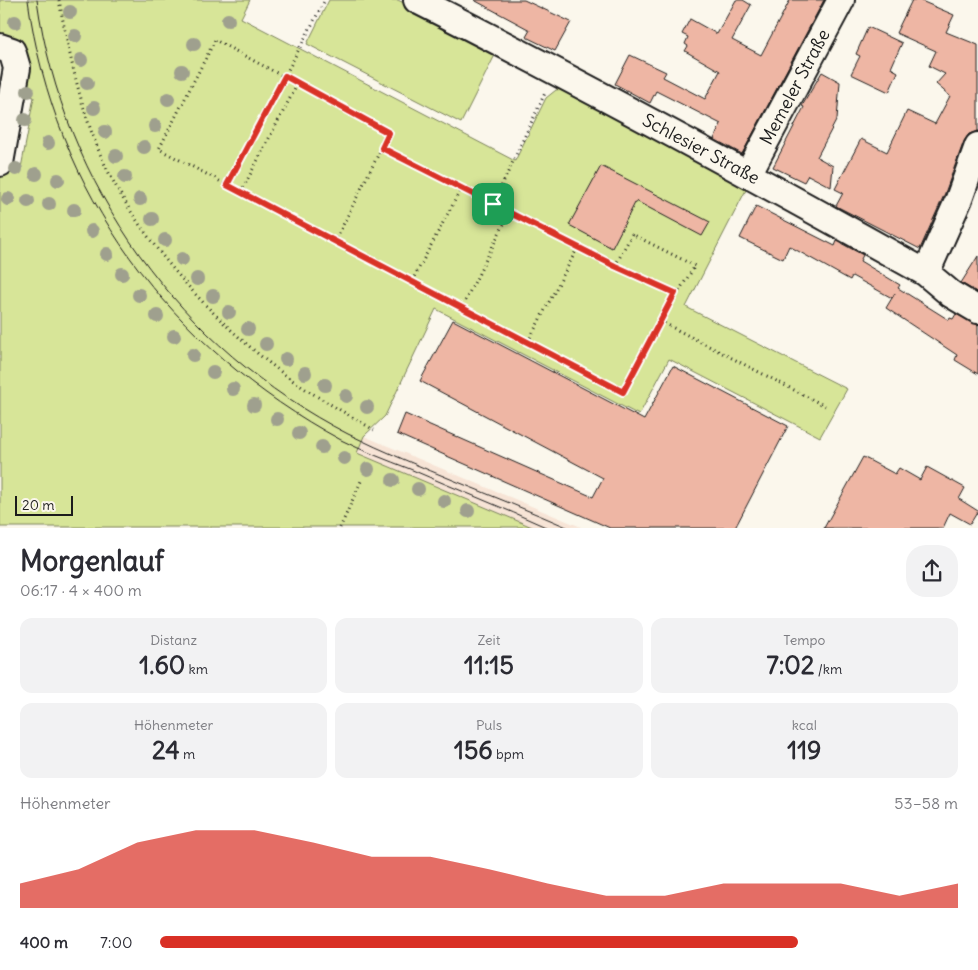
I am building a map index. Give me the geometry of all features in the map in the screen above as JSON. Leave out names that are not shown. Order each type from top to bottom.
[{"type":"street","name":"Schlesier Straße","points":[[417,0],[556,71],[748,174],[926,273],[951,294],[978,310]]},
{"type":"street","name":"Memeler Straße","points":[[748,174],[841,0]]},
{"type":"street","points":[[0,47],[12,52],[17,68],[4,115],[0,163]]},
{"type":"street","points":[[926,273],[959,199],[978,146]]},
{"type":"path","points":[[59,0],[67,45],[82,102],[101,155],[114,184],[135,218],[172,266],[242,340],[282,372],[374,430]]},
{"type":"path","points":[[227,185],[325,0]]},
{"type":"path","points":[[335,241],[389,133],[298,82],[215,40],[159,149],[623,392],[675,293]]},
{"type":"path","points":[[493,204],[556,71]]},
{"type":"path","points":[[241,192],[298,82]]},
{"type":"path","points":[[382,148],[615,266],[675,293],[681,291],[695,266],[632,234],[615,266]]},
{"type":"path","points":[[412,282],[461,189]]},
{"type":"path","points":[[462,307],[510,212]]},
{"type":"path","points":[[528,342],[578,247]]},
{"type":"path","points":[[660,321],[826,406]]},
{"type":"path","points":[[340,528],[362,479]]},
{"type":"shaded area","points":[[41,0],[364,436],[581,527],[532,527],[357,453]]},
{"type":"green space","points":[[0,0],[250,0],[241,18],[515,161],[546,98],[556,90],[566,88],[748,186],[686,307],[847,389],[820,437],[669,359],[639,415],[436,309],[385,416],[364,436],[357,453],[532,527],[0,527],[0,171],[9,166],[21,168],[29,126],[17,124],[18,116],[30,118],[34,97],[23,95],[0,40]]},
{"type":"green space","points":[[329,0],[398,0],[497,51],[461,123],[307,44]]},
{"type":"building","points":[[474,0],[524,0],[571,22],[555,51],[526,37],[530,30]]},
{"type":"building","points":[[736,0],[743,0],[751,5],[732,40],[761,55],[790,0],[824,0],[742,154],[714,139],[721,124],[656,91],[650,103],[615,84],[630,55],[666,72],[663,77],[705,99],[720,71],[685,51],[688,46],[685,44],[688,37],[682,34],[690,19],[717,34]]},
{"type":"building","points":[[912,0],[919,0],[954,15],[946,32],[978,45],[978,131],[969,134],[964,141],[945,193],[920,249],[836,206],[843,193],[835,189],[861,139],[887,152],[907,111],[935,124],[950,96],[936,84],[945,74],[929,66],[936,51],[896,33]]},
{"type":"building","points":[[868,27],[902,43],[891,68],[898,72],[889,92],[851,74],[860,56],[856,54]]},
{"type":"building","points":[[822,72],[840,82],[837,119],[817,157],[833,166],[831,187],[808,175],[804,182],[773,167],[804,107],[802,106]]},
{"type":"building","points":[[601,166],[710,222],[702,236],[636,201],[612,248],[569,225]]},
{"type":"building","points":[[756,206],[835,246],[837,241],[863,255],[860,261],[900,285],[898,288],[949,320],[950,318],[953,319],[956,314],[978,325],[978,374],[955,360],[957,355],[886,308],[892,298],[852,276],[850,280],[789,246],[783,259],[740,238]]},
{"type":"building","points":[[978,256],[978,293],[961,283]]},
{"type":"building","points":[[453,320],[644,420],[673,366],[788,426],[735,528],[610,528],[397,434],[405,414],[593,497],[603,478],[420,381]]},
{"type":"building","points":[[863,457],[895,474],[899,468],[920,480],[927,467],[965,488],[959,499],[978,511],[970,524],[950,513],[943,528],[824,528]]},
{"type":"tram line","points":[[28,0],[42,71],[64,137],[93,200],[130,258],[174,311],[224,360],[280,403],[341,440],[548,528]]},
{"type":"tram line","points":[[37,0],[51,69],[73,134],[103,197],[140,255],[183,308],[233,356],[288,399],[348,434],[569,528]]},
{"type":"route","points":[[285,76],[389,133],[382,148],[493,204],[615,266],[675,293],[623,392],[227,185],[285,76]]}]
